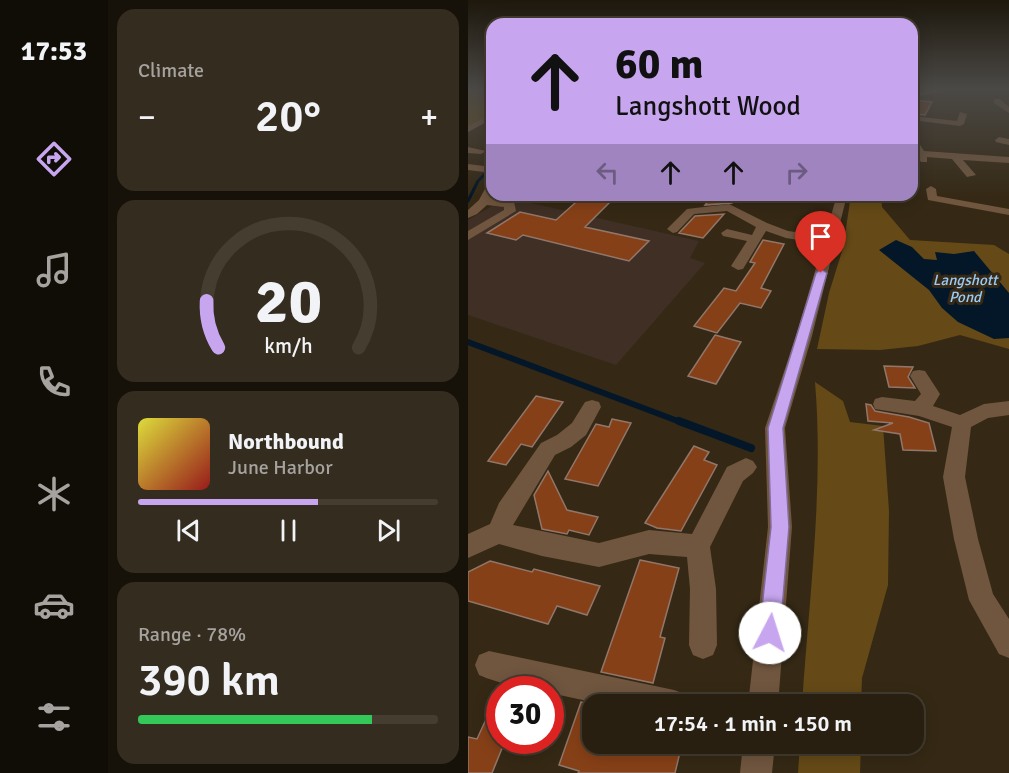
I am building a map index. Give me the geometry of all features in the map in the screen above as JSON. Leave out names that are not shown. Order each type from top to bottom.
[{"type":"street","points":[[999,140],[1009,142]]},
{"type":"street","points":[[468,146],[481,152]]},
{"type":"street","points":[[918,149],[923,157],[954,155],[1009,160]]},
{"type":"street","points":[[954,155],[971,175]]},
{"type":"street","points":[[468,167],[486,169]]},
{"type":"street","points":[[931,189],[932,198],[1009,212]]},
{"type":"street","points":[[468,215],[485,201],[510,204],[510,211],[468,236]]},
{"type":"street","points":[[764,694],[780,527],[775,428],[804,336],[840,201]]},
{"type":"street","points":[[673,230],[690,211],[731,205],[763,226],[786,234],[830,241]]},
{"type":"street","points":[[731,205],[739,217],[726,235],[755,239]]},
{"type":"street","points":[[738,266],[763,226]]},
{"type":"street","points":[[919,376],[931,394],[920,409]]},
{"type":"street","points":[[882,404],[920,409],[962,423]]},
{"type":"street","points":[[498,532],[507,511],[548,449],[564,441],[579,429],[592,407]]},
{"type":"street","points":[[1009,408],[993,408],[977,412],[962,423],[954,477],[966,540],[982,600],[1009,644]]},
{"type":"street","points":[[703,645],[703,589],[698,546],[735,474],[746,467]]},
{"type":"street","points":[[468,546],[498,532],[542,544],[599,555],[650,542],[698,546]]},
{"type":"street","points":[[489,665],[623,694]]},
{"type":"street","points":[[756,773],[758,754]]},
{"type":"shaded area","points":[[494,201],[522,201],[699,241],[690,258],[705,263],[616,365],[468,315],[468,220],[492,206]]},
{"type":"shaded area","points":[[850,201],[882,201],[882,207],[910,240],[994,245],[1009,254],[1009,349],[960,335],[918,346],[880,350],[817,349],[829,293],[843,248]]},
{"type":"shaded area","points":[[815,382],[843,401],[850,422],[883,426],[889,511],[888,585],[862,678],[861,694],[803,694],[817,503]]},
{"type":"shaded area","points":[[799,754],[861,754],[860,773],[798,773]]},
{"type":"water","name":"Langshott Pond","points":[[896,240],[912,247],[924,259],[937,260],[935,252],[954,254],[974,251],[1009,293],[1009,338],[994,339],[958,322],[942,308],[929,290],[879,250]]},
{"type":"building","points":[[577,201],[611,201],[585,227],[649,241],[629,261],[523,235],[516,240],[487,233],[520,212],[556,220]]},
{"type":"building","points":[[708,201],[734,201],[732,203],[705,205]]},
{"type":"building","points":[[724,214],[703,238],[679,233],[695,216]]},
{"type":"building","points":[[763,240],[784,244],[761,288],[771,291],[761,308],[740,303],[717,333],[694,326],[724,288],[736,291],[755,263],[750,262]]},
{"type":"building","points":[[715,335],[741,342],[716,384],[688,376]]},
{"type":"building","points":[[884,366],[913,367],[908,377],[915,388],[889,387]]},
{"type":"building","points":[[536,396],[563,402],[532,447],[521,444],[506,465],[488,461]]},
{"type":"building","points":[[866,404],[871,405],[875,411],[929,423],[936,451],[903,450],[900,434],[874,430],[893,423],[868,421]]},
{"type":"building","points":[[612,419],[631,423],[598,486],[565,479],[596,424],[609,427]]},
{"type":"building","points":[[694,446],[709,452],[704,460],[717,465],[681,531],[657,528],[645,523]]},
{"type":"building","points":[[548,471],[567,510],[598,517],[589,535],[569,530],[567,534],[542,529],[534,495]]},
{"type":"building","points":[[640,560],[679,568],[660,637],[665,638],[653,683],[601,672]]},
{"type":"building","points":[[490,561],[532,572],[534,569],[600,586],[587,615],[557,606],[548,624],[468,601],[468,572]]},
{"type":"building","points":[[581,702],[582,754],[680,754],[675,773],[578,773],[579,771],[559,765]]},
{"type":"building","points":[[486,719],[486,754],[500,754],[492,773],[468,773],[468,737],[477,739]]},
{"type":"waterway","points":[[468,201],[478,181],[486,173]]},
{"type":"waterway","points":[[468,342],[683,423]]},
{"type":"waterway","points":[[679,421],[751,448]]},
{"type":"route","points":[[770,633],[780,527],[775,428],[821,273]]}]
